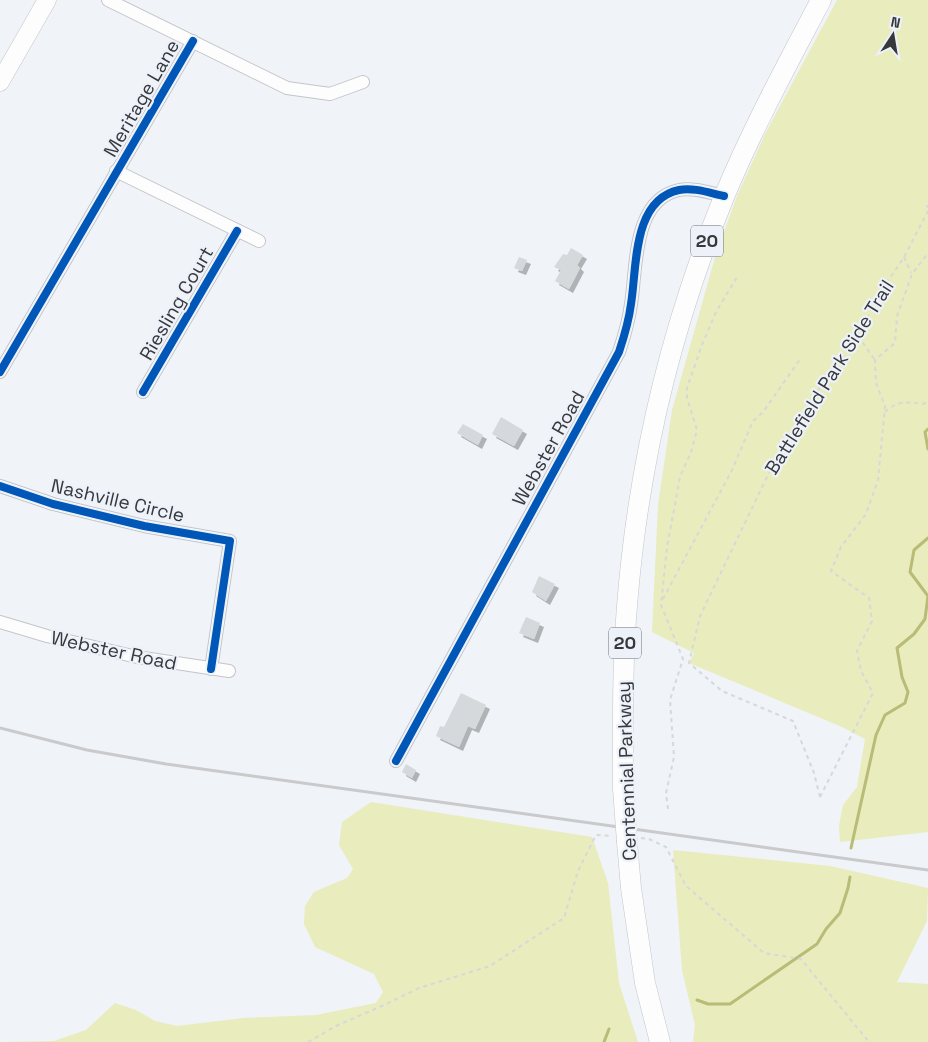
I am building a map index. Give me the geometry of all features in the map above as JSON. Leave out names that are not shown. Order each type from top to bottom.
[{"type":"main road","name":"20","points":[[724,196],[750,136],[821,0]]},
{"type":"main road","name":"Centennial Parkway","points":[[660,1042],[645,983],[631,888],[627,842],[623,789],[623,688],[626,608],[639,498],[657,407],[680,322],[724,196]]},
{"type":"street","points":[[0,82],[47,0]]},
{"type":"street","points":[[108,0],[287,88],[330,94],[363,82]]},
{"type":"street","name":"Meritage Lane","points":[[116,171],[193,41]]},
{"type":"street","points":[[2,365],[116,171],[259,241]]},
{"type":"street","name":"Webster Road","points":[[396,761],[619,352],[631,304],[636,256],[641,231],[652,207],[662,197],[679,190],[692,189],[724,196]]},
{"type":"street","name":"Riesling Court","points":[[144,392],[237,231]]},
{"type":"street","name":"Nashville Circle","points":[[0,486],[53,504],[144,526],[230,541],[210,669]]},
{"type":"street","name":"Webster Road","points":[[0,622],[47,636],[128,655],[229,672]]},
{"type":"path","points":[[927,204],[928,210]]},
{"type":"path","points":[[875,360],[895,343],[896,316],[912,274],[928,252]]},
{"type":"path","points":[[904,257],[912,274]]},
{"type":"path","points":[[668,808],[666,793],[674,757],[670,700],[683,659],[661,605],[666,547],[680,477],[691,452],[697,430],[686,398],[687,388],[716,312],[737,277]]},
{"type":"path","points":[[858,336],[875,360],[876,383],[885,406],[884,412]]},
{"type":"path","points":[[662,601],[732,470],[753,421],[763,412],[801,358]]},
{"type":"path","points":[[884,412],[893,404],[906,402],[924,404],[928,400]]},
{"type":"path","points":[[308,1042],[336,1026],[419,988],[490,966],[564,918],[578,871],[596,835]]},
{"type":"path","points":[[648,839],[666,847],[686,886],[764,953],[800,959],[868,1042]]},
{"type":"green space","points":[[837,0],[928,0],[928,832],[840,842],[839,826],[843,805],[857,787],[865,739],[842,727],[689,663],[694,653],[652,632],[658,505],[672,410],[716,254],[737,196],[766,132]]},
{"type":"green space","points":[[371,802],[592,837],[608,883],[619,983],[638,1042],[0,1042],[54,1041],[86,1030],[115,1003],[136,1010],[155,1021],[177,1026],[243,1018],[316,1015],[376,1003],[383,992],[374,974],[315,947],[304,924],[305,906],[314,892],[347,878],[353,869],[339,845],[342,822]]},
{"type":"green space","points":[[673,850],[830,866],[928,888],[927,921],[897,982],[928,984],[928,1042],[693,1042],[695,1025],[682,970]]},
{"type":"building","points":[[571,248],[583,255],[577,265],[580,268],[569,289],[555,281],[561,270],[554,267],[563,254],[567,255]]},
{"type":"building","points":[[519,257],[527,260],[522,271],[514,268]]},
{"type":"building","points":[[501,417],[523,430],[514,446],[492,434]]},
{"type":"building","points":[[463,424],[483,435],[478,445],[457,433]]},
{"type":"building","points":[[539,576],[555,584],[546,601],[532,592]]},
{"type":"building","points":[[526,617],[540,623],[534,639],[519,633]]},
{"type":"building","points":[[461,693],[486,705],[475,729],[468,726],[459,747],[436,736],[440,726],[444,727]]},
{"type":"building","points":[[406,764],[416,770],[412,778],[402,772]]},
{"type":"waterway","points":[[928,429],[925,432],[928,449]]},
{"type":"waterway","points":[[851,848],[876,735],[885,715],[905,703],[908,692],[902,677],[897,648],[914,634],[925,619],[928,596],[910,572],[914,550],[928,538]]},
{"type":"waterway","points":[[697,1000],[708,1004],[730,1004],[817,944],[826,929],[840,913],[850,877]]},
{"type":"waterway","points":[[604,1042],[609,1029]]},
{"type":"railway","points":[[0,728],[87,750],[166,764],[928,870]]},
{"type":"cycle path","points":[[0,372],[193,41]]},
{"type":"cycle path","points":[[396,761],[619,352],[630,310],[636,255],[640,237],[645,221],[653,207],[664,196],[684,189],[724,196]]},
{"type":"cycle path","points":[[143,392],[237,231]]},
{"type":"cycle path","points":[[0,486],[53,504],[144,526],[230,541],[211,669]]}]
